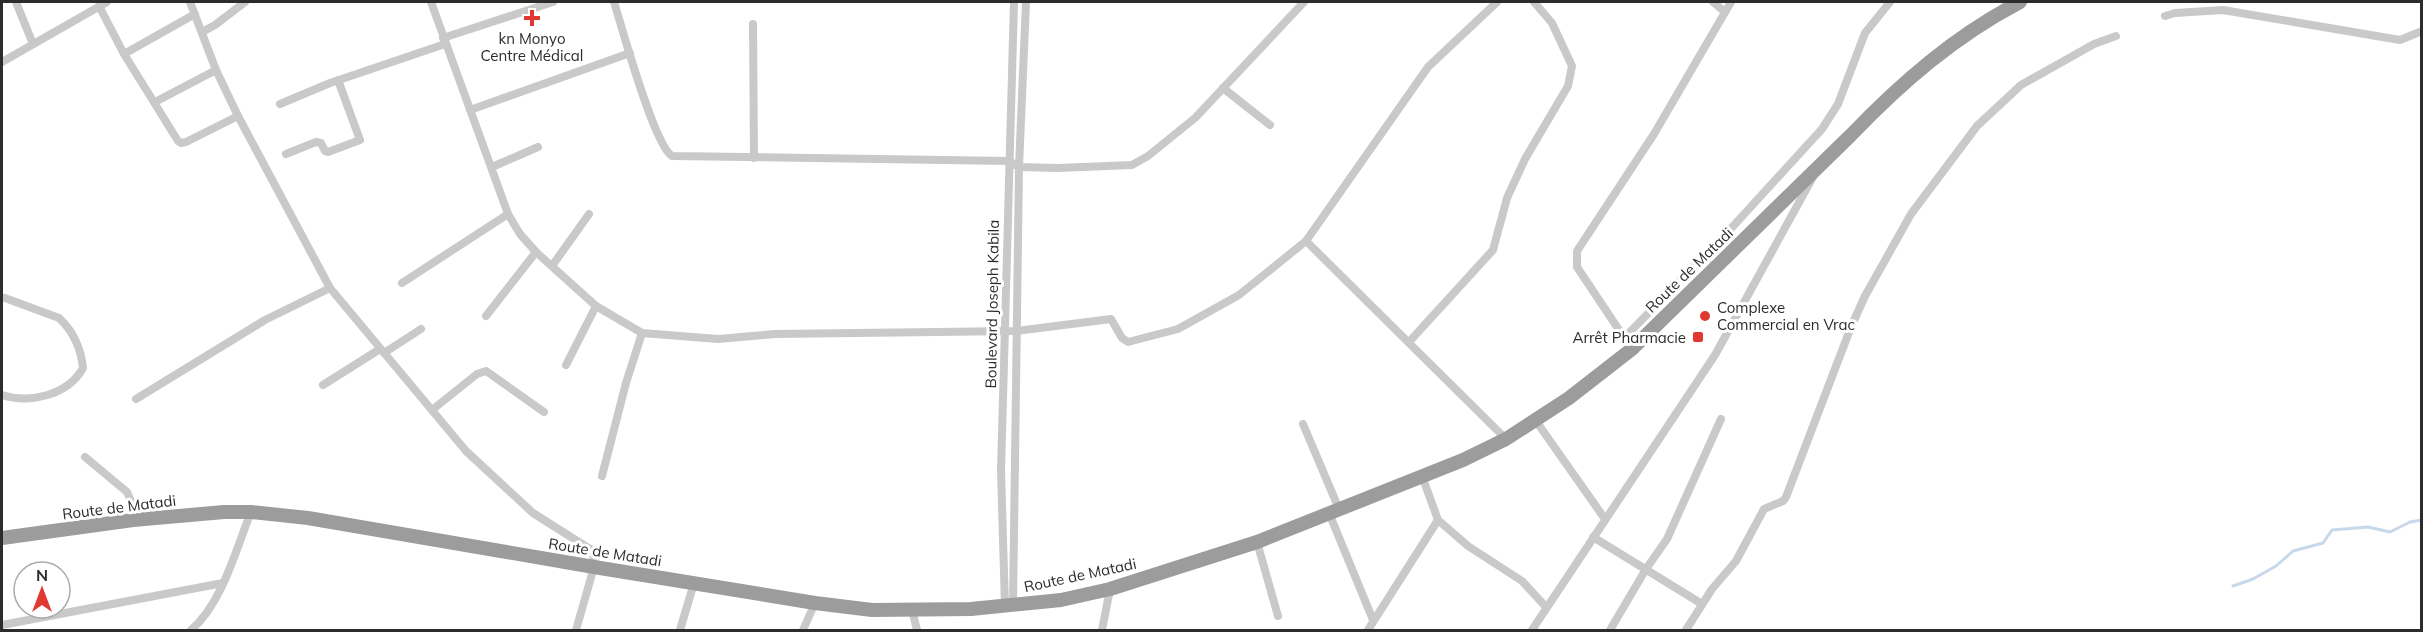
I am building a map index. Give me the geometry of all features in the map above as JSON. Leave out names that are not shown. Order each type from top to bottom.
[{"type":"highway","name":"Route de Matadi","points":[[2,538],[134,520],[224,512],[251,512],[308,518],[815,603],[872,609],[1009,607],[1060,600],[1110,589],[1257,542],[1463,460],[1536,421],[1628,344],[1818,168],[1920,68],[1954,42],[2020,2]]},
{"type":"street","points":[[16,2],[33,44]]},
{"type":"street","points":[[190,2],[216,70],[238,116],[330,288],[466,451],[517,500],[549,524],[593,551],[594,567],[576,630]]},
{"type":"street","points":[[202,32],[245,2]]},
{"type":"street","points":[[431,2],[508,214],[520,234],[536,252],[596,306],[642,333],[718,339],[786,334],[1016,331],[1111,319],[1122,338],[1128,342],[1178,328],[1239,295],[1306,241],[1428,67],[1497,2]]},
{"type":"street","points":[[280,104],[338,80],[553,2]]},
{"type":"street","points":[[614,2],[652,120],[667,153],[683,158],[1009,161],[1019,167],[1058,168],[1132,165],[1149,156],[1195,118],[1304,2]]},
{"type":"street","name":"Boulevard Joseph Kabila","points":[[1009,607],[1001,471],[1014,2]]},
{"type":"street","name":"Boulevard Joseph Kabila","points":[[1009,607],[1019,167],[1026,2]]},
{"type":"street","points":[[1408,342],[1493,250],[1507,198],[1525,159],[1569,86],[1572,66],[1552,23],[1534,2]]},
{"type":"street","points":[[1713,2],[1725,12]]},
{"type":"street","points":[[1731,2],[1654,134],[1577,250],[1577,267],[1628,344],[1822,129],[1838,104],[1865,33],[1890,2]]},
{"type":"street","points":[[2,62],[103,4],[124,54],[181,143],[238,116]]},
{"type":"street","points":[[2165,16],[2175,13],[2223,10],[2400,40],[2421,31]]},
{"type":"street","points":[[124,54],[195,14]]},
{"type":"street","points":[[753,24],[754,158]]},
{"type":"street","points":[[1686,630],[1702,604],[1736,561],[1766,507],[1783,501],[1786,497],[1851,327],[1865,296],[1911,214],[1977,126],[2021,85],[2094,44],[2116,36]]},
{"type":"street","points":[[470,110],[630,53]]},
{"type":"street","points":[[155,102],[216,70]]},
{"type":"street","points":[[286,154],[316,142],[328,152],[360,140],[338,80]]},
{"type":"street","points":[[1223,88],[1270,125]]},
{"type":"street","points":[[492,167],[538,147]]},
{"type":"street","points":[[1532,630],[1715,356],[1818,168]]},
{"type":"street","points":[[402,283],[508,214]]},
{"type":"street","points":[[552,267],[589,214]]},
{"type":"street","points":[[1306,241],[1506,439]]},
{"type":"street","points":[[486,316],[536,252]]},
{"type":"street","points":[[136,399],[265,320],[330,288]]},
{"type":"street","points":[[2,395],[25,399],[43,396],[71,384],[83,368],[76,342],[66,324],[59,318],[5,298]]},
{"type":"street","points":[[566,365],[596,306]]},
{"type":"street","points":[[323,385],[421,329]]},
{"type":"street","points":[[602,476],[626,383],[642,333]]},
{"type":"street","points":[[432,410],[477,374],[486,370],[544,412]]},
{"type":"street","points":[[1610,630],[1646,568],[1667,539],[1721,419]]},
{"type":"street","points":[[1536,421],[1605,519]]},
{"type":"street","points":[[1303,424],[1373,620]]},
{"type":"street","points":[[84,457],[127,492],[134,520]]},
{"type":"street","points":[[1422,476],[1438,520],[1468,546],[1522,581],[1546,607]]},
{"type":"street","points":[[191,630],[204,615],[223,584],[251,512]]},
{"type":"street","points":[[1368,630],[1438,520]]},
{"type":"street","points":[[1593,537],[1702,604]]},
{"type":"street","points":[[1257,542],[1278,616]]},
{"type":"street","points":[[680,630],[694,583]]},
{"type":"street","points":[[2,625],[223,584]]},
{"type":"street","points":[[1102,630],[1110,589]]},
{"type":"street","points":[[803,630],[815,603]]},
{"type":"street","points":[[912,610],[917,630]]},
{"type":"waterway","points":[[2233,586],[2253,579],[2276,566],[2293,551],[2323,543],[2332,530],[2368,527],[2390,532],[2410,522],[2422,520]]},
{"type":"place","name":"kn Monyo Centre Médical","points":[[532,18]]},
{"type":"place","name":"Complexe Commercial en Vrac","points":[[1705,316]]},
{"type":"place","name":"Arrêt Pharmacie","points":[[1698,337]]}]
